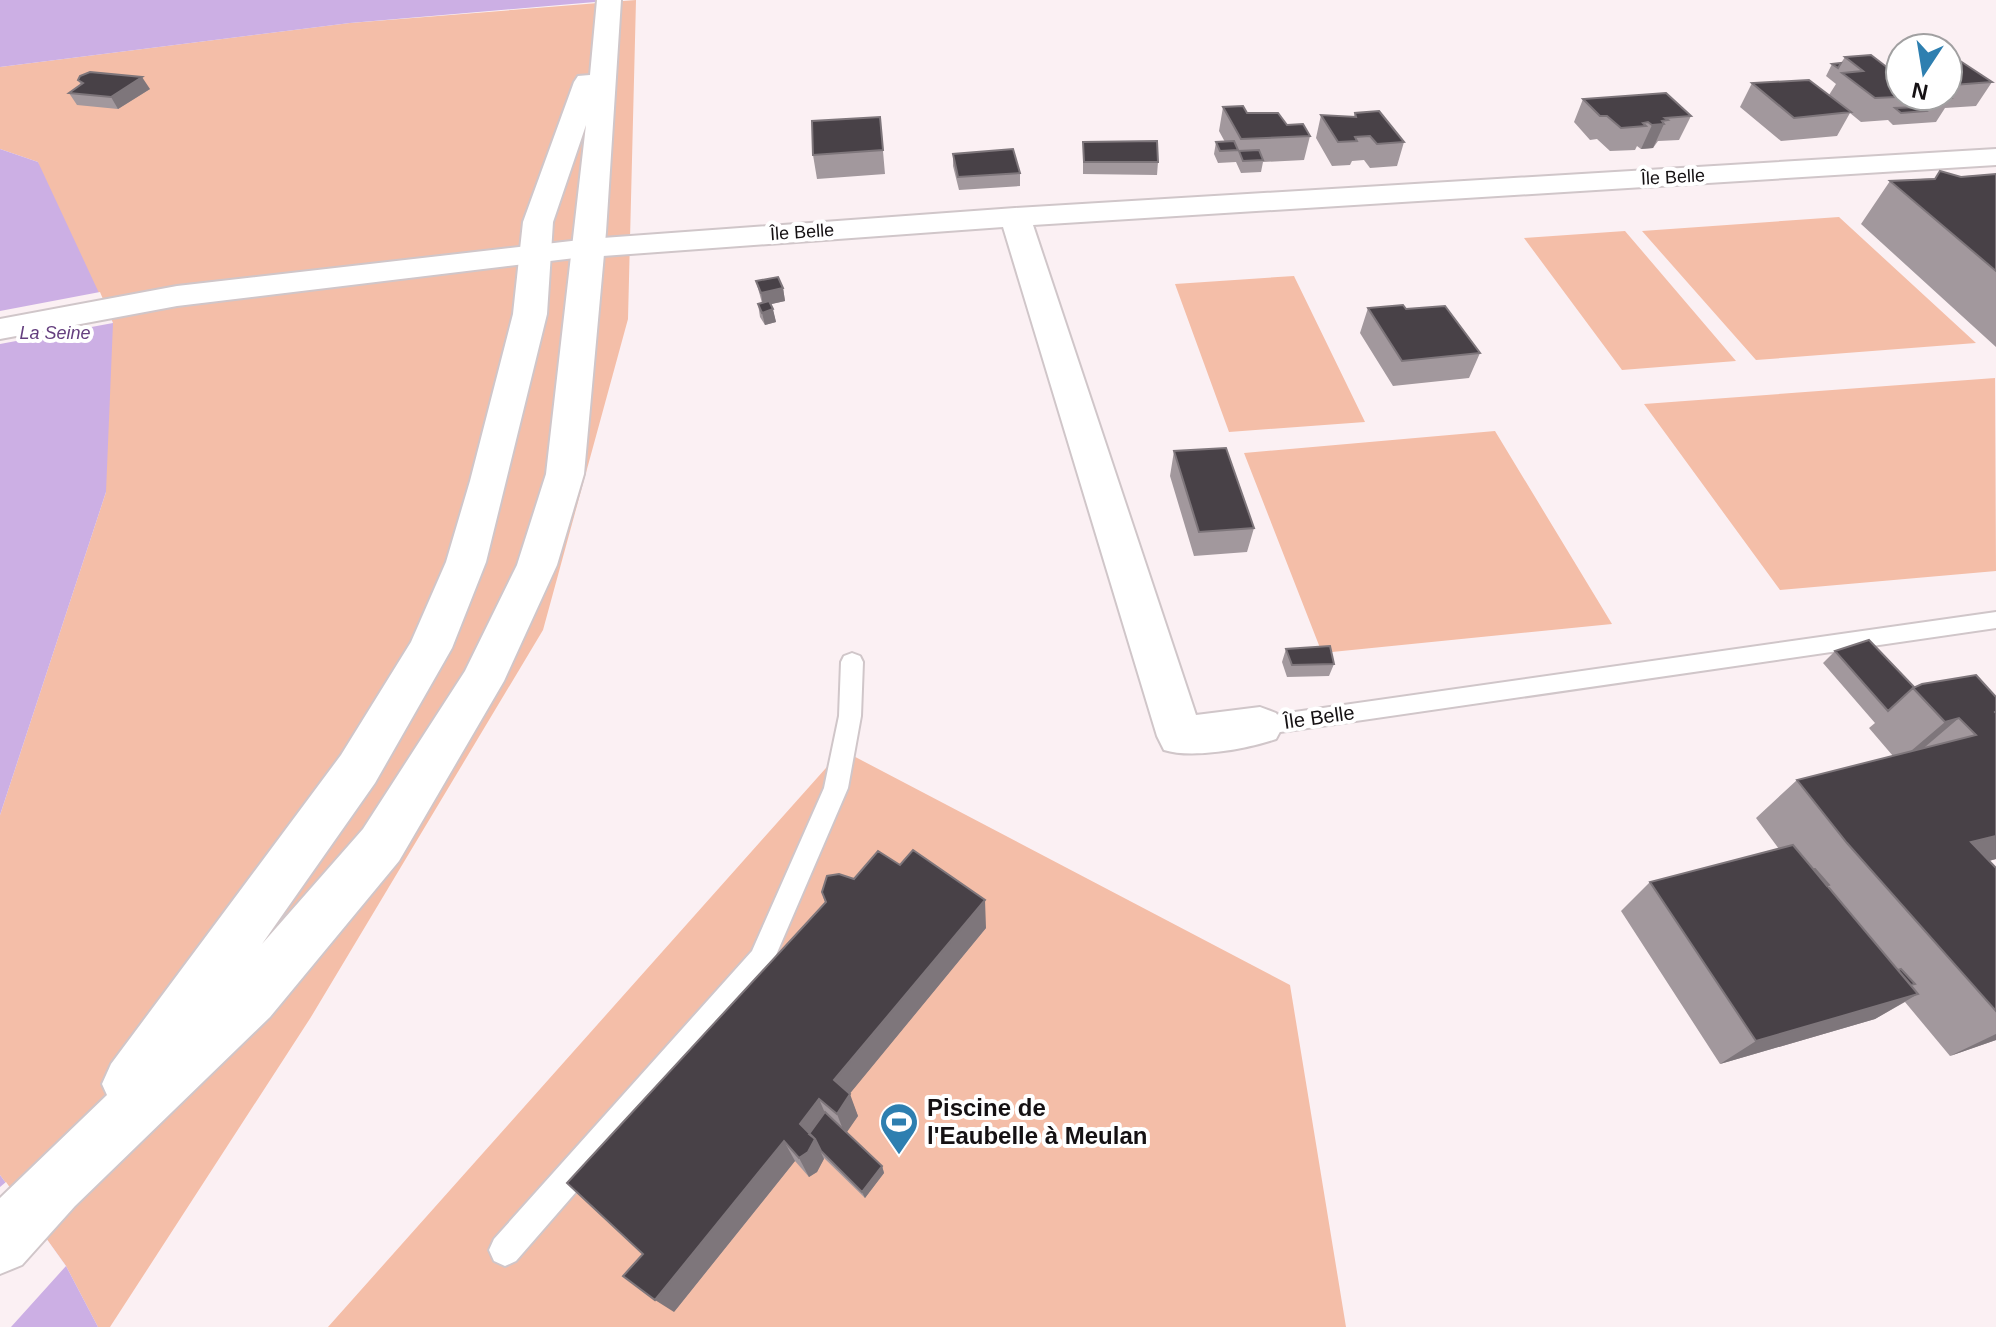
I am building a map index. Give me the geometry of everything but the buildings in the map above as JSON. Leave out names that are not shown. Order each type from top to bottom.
[{"type":"main road","points":[[0,1243],[54,1185],[251,998],[271,975],[381,845],[482,681],[537,565],[565,474],[589,248],[607,16]]},
{"type":"main road","points":[[54,1185],[187,1009],[358,769],[430,648],[466,562],[489,481],[530,314],[539,215],[607,16]]},
{"type":"main road","name":"Île Belle","points":[[0,329],[177,296],[589,248],[1015,217],[1996,157]]},
{"type":"main road","name":"Île Belle","points":[[1015,217],[1180,736],[1260,726]]},
{"type":"lane","name":"Île Belle","points":[[1260,726],[1996,620]]},
{"type":"lane","points":[[505,1250],[761,960],[836,788],[850,716],[852,662]]},
{"type":"shaded area","points":[[636,0],[628,319],[543,630],[311,1017],[110,1327],[98,1327],[66,1266],[0,1175],[0,815],[106,492],[38,162],[0,149],[0,67],[350,23]]},
{"type":"shaded area","points":[[1839,217],[1976,343],[1756,360],[1642,231]]},
{"type":"shaded area","points":[[1625,231],[1736,361],[1622,370],[1524,238]]},
{"type":"shaded area","points":[[1294,276],[1365,422],[1229,432],[1175,284]]},
{"type":"shaded area","points":[[1995,378],[1996,571],[1780,590],[1644,404]]},
{"type":"shaded area","points":[[1495,431],[1612,624],[1322,653],[1244,453]]},
{"type":"shaded area","name":"Piscine de l'Eaubelle à Meulan","points":[[842,750],[1290,985],[1346,1327],[328,1327]]},
{"type":"water","points":[[0,0],[618,0],[350,23],[0,67]]},
{"type":"water","name":"La Seine","points":[[0,149],[38,162],[113,323],[106,492],[0,815]]},
{"type":"water","points":[[0,1175],[66,1266],[98,1327],[0,1327]]},
{"type":"pier","points":[[100,292],[113,323],[0,344],[0,311]]},
{"type":"pier","points":[[6,1182],[66,1266],[11,1327],[0,1327],[0,1187]]},
{"type":"place","name":"Piscine de l'Eaubelle à Meulan","points":[[899,1156]]}]
